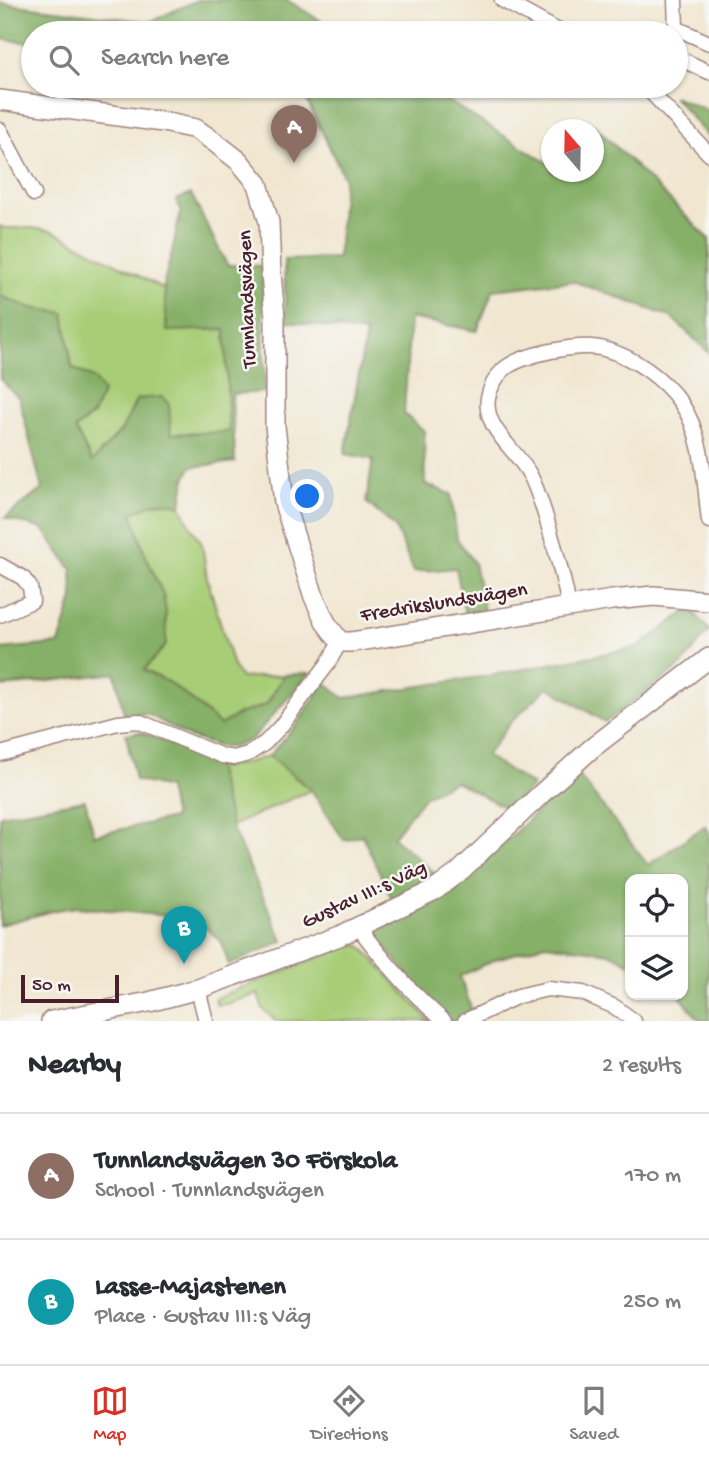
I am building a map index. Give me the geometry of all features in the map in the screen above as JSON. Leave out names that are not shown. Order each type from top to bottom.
[{"type":"street","points":[[502,0],[540,21]]},
{"type":"street","points":[[674,21],[675,0]]},
{"type":"street","points":[[688,35],[709,43]]},
{"type":"street","points":[[688,62],[709,72]]},
{"type":"street","points":[[656,98],[709,154]]},
{"type":"street","name":"Tunnlandsvägen","points":[[0,100],[163,122],[196,130],[239,161],[258,184],[269,222],[275,317],[275,426],[284,503],[314,597],[326,623],[340,642]]},
{"type":"street","points":[[0,130],[34,194]]},
{"type":"street","points":[[569,607],[557,554],[530,474],[488,415],[488,397],[493,383],[503,369],[545,352],[587,347],[603,348],[621,355],[651,373],[671,391],[691,421],[698,442],[709,521]]},
{"type":"street","points":[[0,565],[23,578],[30,587],[32,601],[0,615]]},
{"type":"street","name":"Fredrikslundsvägen","points":[[0,754],[118,723],[138,722],[222,756],[234,758],[248,754],[265,743],[280,727],[327,665],[340,642],[612,600],[654,596],[709,601]]},
{"type":"street","name":"Gustav III:s Väg","points":[[51,1021],[149,1002],[198,989],[359,928],[435,890],[458,873],[592,748],[709,658]]},
{"type":"street","points":[[359,928],[386,961],[444,1021]]},
{"type":"street","points":[[198,989],[206,1021]]},
{"type":"street","points":[[465,1021],[518,996],[548,989],[583,993],[615,1006],[634,1021]]},
{"type":"green space","points":[[197,0],[287,0],[321,21],[152,21]]},
{"type":"green space","points":[[0,3],[142,21],[21,21],[21,42],[0,39]]},
{"type":"green space","points":[[305,98],[443,98],[541,159],[541,182],[604,182],[604,135],[709,239],[709,353],[671,317],[573,281],[493,290],[477,331],[410,318],[404,414],[424,431],[425,484],[451,494],[457,539],[474,563],[484,611],[465,614],[456,568],[414,572],[395,527],[366,502],[373,459],[345,454],[366,333],[286,321],[284,260],[338,258],[344,177]]},
{"type":"green space","points":[[675,98],[709,111],[709,138]]},
{"type":"green space","points":[[191,194],[227,265],[262,266],[265,392],[232,394],[235,462],[191,467],[185,479],[181,506],[161,502],[132,513],[144,552],[163,594],[166,612],[166,645],[144,670],[168,682],[220,725],[239,714],[266,705],[284,675],[310,673],[251,740],[233,747],[222,747],[189,737],[148,714],[124,714],[115,673],[0,687],[0,649],[59,644],[73,598],[72,570],[43,529],[5,518],[42,489],[19,398],[0,379],[0,296],[31,308],[64,313],[72,368],[93,378],[103,392],[93,414],[75,429],[92,462],[122,430],[137,399],[162,397],[169,404],[171,434],[229,432],[225,329],[167,331],[164,282],[181,210],[176,200]]},
{"type":"green space","points":[[0,226],[53,231],[164,289],[167,331],[225,329],[229,432],[170,434],[137,399],[122,430],[92,462],[75,429],[94,414],[93,378],[72,368],[64,313],[31,308],[0,296]]},
{"type":"green space","points":[[167,501],[181,506],[202,544],[207,578],[233,666],[241,678],[284,675],[266,705],[239,714],[220,725],[168,682],[143,670],[166,645],[132,513],[155,502]]},
{"type":"green space","points":[[690,608],[709,630],[682,665],[605,722],[548,687],[511,722],[486,756],[533,786],[508,809],[455,781],[425,796],[393,837],[437,875],[392,899],[362,835],[344,840],[311,790],[269,756],[297,724],[325,682],[344,698],[493,675],[639,647]]},
{"type":"green space","points":[[141,732],[215,763],[231,826],[283,941],[229,965],[221,942],[207,928],[180,917],[77,907],[0,925],[0,815],[85,800],[94,835],[174,818],[168,788],[135,780],[126,734]]},
{"type":"green space","points":[[269,756],[311,790],[231,826],[215,763],[238,765]]},
{"type":"green space","points":[[577,773],[648,865],[705,826],[709,832],[709,1021],[700,1021],[683,1000],[688,1000],[688,874],[625,874],[625,961],[610,953],[546,944],[496,959],[460,976],[472,1011],[454,1021],[446,1021],[377,935],[382,926],[439,899],[463,882]]},
{"type":"green space","points":[[351,945],[361,946],[430,1021],[276,1021],[263,1009],[258,994],[217,1005],[215,998]]},
{"type":"place","name":"Tunnlandsvägen 30 Förskola","points":[[294,163]]},
{"type":"place","name":"Lasse-Majastenen","points":[[184,964]]}]
